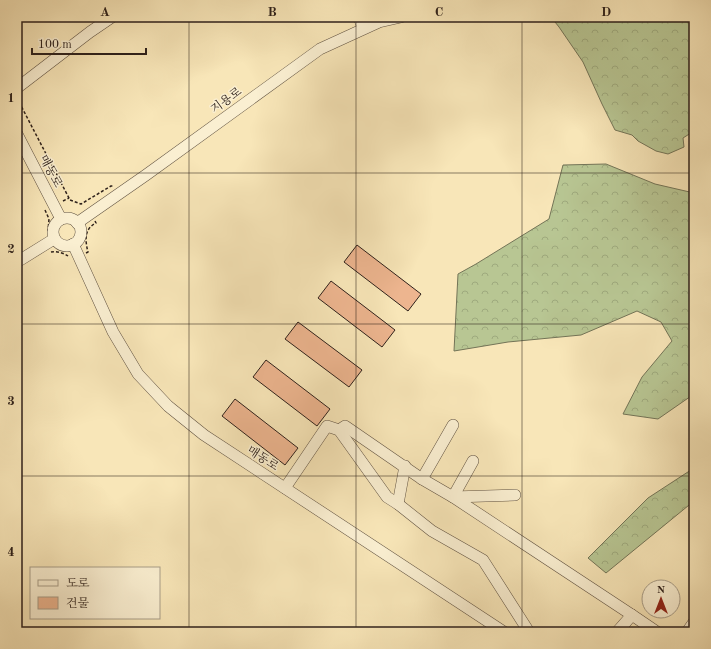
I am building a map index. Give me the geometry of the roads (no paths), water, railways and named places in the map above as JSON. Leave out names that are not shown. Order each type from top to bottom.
[{"type":"street","points":[[17,88],[112,17]]},
{"type":"street","points":[[359,17],[363,28]]},
{"type":"street","name":"지용로","points":[[77,223],[307,57],[363,28],[379,22],[401,17]]},
{"type":"street","name":"매동로","points":[[17,134],[61,219]]},
{"type":"street","points":[[17,262],[51,236],[53,228],[61,219],[72,219],[80,228],[80,235],[77,241],[68,246],[64,246],[57,242],[51,236]]},
{"type":"street","name":"매동로","points":[[73,244],[113,332],[138,374],[168,406],[204,435],[504,632]]},
{"type":"street","points":[[422,478],[453,425]]},
{"type":"street","points":[[285,488],[328,426],[339,430],[387,497],[432,531],[483,560],[529,632]]},
{"type":"street","points":[[339,430],[345,426],[657,632]]},
{"type":"street","points":[[453,497],[473,460]]},
{"type":"street","points":[[398,504],[405,466]]},
{"type":"street","points":[[453,497],[515,495]]},
{"type":"street","points":[[617,632],[632,615]]},
{"type":"street","points":[[687,632],[694,622]]}]
